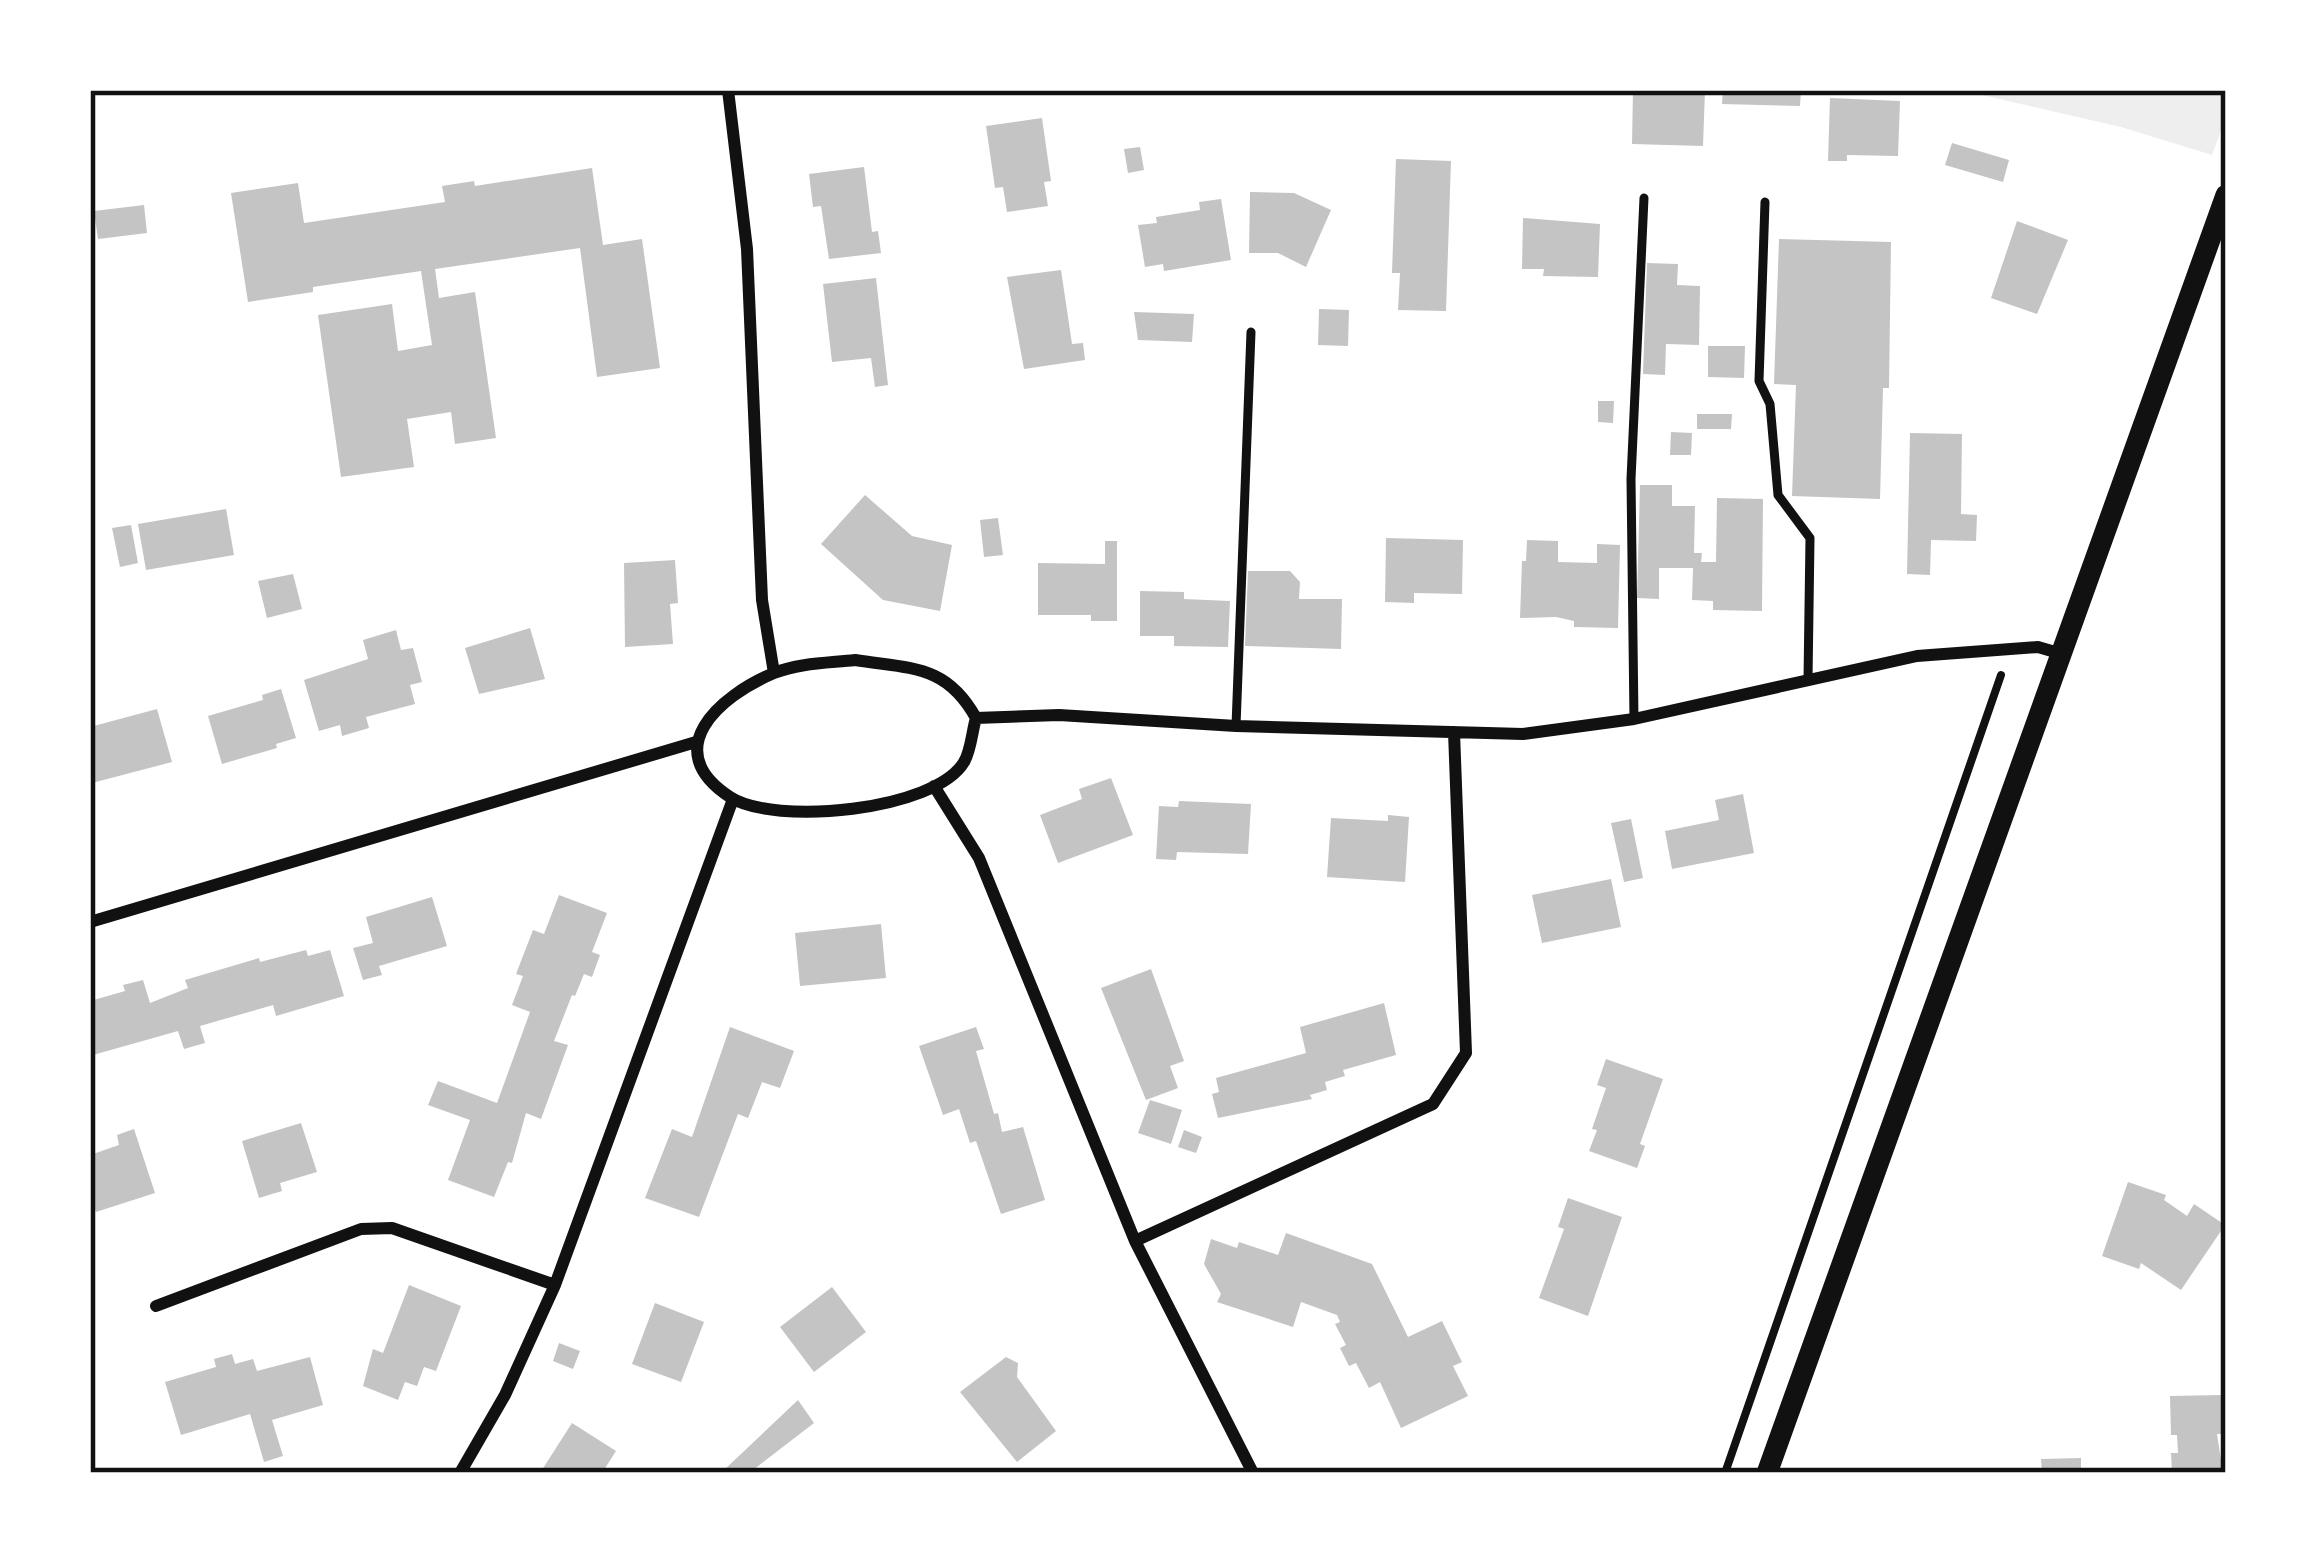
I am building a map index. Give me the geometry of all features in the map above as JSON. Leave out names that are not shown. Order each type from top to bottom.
[{"type":"street","points":[[728,90],[747,249],[762,600],[774,673]]},
{"type":"street","points":[[1767,1473],[2226,195]]},
{"type":"street","points":[[976,718],[1059,715],[1236,726],[1523,734],[1634,718],[1916,656],[2038,647],[2063,654]]},
{"type":"street","points":[[856,660],[928,671],[962,692],[976,718],[963,764],[934,786],[899,801],[803,813],[783,814],[733,800],[705,776],[696,742],[706,718],[725,699],[774,673],[856,660]]},
{"type":"street","points":[[1135,1241],[1433,1103],[1466,1052],[1454,732]]},
{"type":"street","points":[[90,922],[696,742]]},
{"type":"street","points":[[934,786],[979,858],[1135,1241],[1253,1473]]},
{"type":"street","points":[[460,1473],[505,1395],[555,1285],[733,800]]},
{"type":"street","points":[[156,1306],[361,1229],[392,1228],[555,1285]]},
{"type":"lane","points":[[1634,718],[1631,479],[1644,198]]},
{"type":"lane","points":[[1765,202],[1759,381],[1770,404],[1778,495],[1810,538],[1808,680]]},
{"type":"lane","points":[[1236,726],[1251,332]]},
{"type":"path","points":[[1725,1473],[2009,649]]},
{"type":"shaded area","points":[[1960,90],[2226,90],[2226,117],[2212,155],[2121,127]]},
{"type":"building","points":[[1633,90],[1705,90],[1703,146],[1632,144]]},
{"type":"building","points":[[1723,90],[1801,90],[1800,106],[1722,104]]},
{"type":"building","points":[[1830,98],[1900,101],[1898,156],[1847,155],[1847,161],[1828,161]]},
{"type":"building","points":[[1042,118],[1051,181],[1044,182],[1048,206],[1007,212],[1003,187],[995,188],[986,126]]},
{"type":"building","points":[[1952,143],[2009,160],[2003,182],[1945,165]]},
{"type":"building","points":[[1140,147],[1144,170],[1128,173],[1124,149]]},
{"type":"building","points":[[1396,159],[1451,161],[1446,311],[1398,310],[1400,273],[1392,273]]},
{"type":"building","points":[[864,167],[872,232],[878,231],[881,253],[829,259],[821,206],[813,207],[809,174]]},
{"type":"building","points":[[592,168],[603,245],[642,239],[660,368],[597,377],[580,248],[435,269],[439,298],[475,292],[496,438],[455,444],[451,412],[407,419],[414,467],[341,477],[318,315],[392,304],[398,351],[432,345],[421,271],[248,302],[231,193],[298,183],[304,223],[445,202],[442,186],[474,181],[475,186]]},
{"type":"building","points":[[1250,192],[1294,193],[1331,210],[1306,267],[1278,253],[1249,253]]},
{"type":"building","points":[[1221,199],[1231,260],[1164,271],[1163,264],[1145,267],[1138,225],[1200,210],[1199,202]]},
{"type":"building","points":[[144,205],[147,233],[98,239],[94,211]]},
{"type":"building","points":[[1523,218],[1600,224],[1598,277],[1543,276],[1544,269],[1522,269]]},
{"type":"building","points":[[2017,221],[2068,240],[2037,314],[1991,298]]},
{"type":"building","points":[[1779,239],[1891,242],[1889,388],[1883,388],[1880,499],[1792,496],[1796,385],[1774,384]]},
{"type":"building","points":[[1647,263],[1678,264],[1677,285],[1700,286],[1699,345],[1666,344],[1665,375],[1643,374]]},
{"type":"building","points":[[1061,270],[1072,344],[1083,343],[1085,360],[1024,369],[1007,277]]},
{"type":"building","points":[[876,278],[888,385],[875,387],[871,358],[832,362],[823,284]]},
{"type":"building","points":[[1319,309],[1349,310],[1348,346],[1318,345]]},
{"type":"building","points":[[1134,312],[1194,314],[1192,342],[1138,340]]},
{"type":"building","points":[[1708,346],[1745,346],[1744,378],[1708,377]]},
{"type":"building","points":[[1598,401],[1614,401],[1613,423],[1598,422]]},
{"type":"building","points":[[1697,414],[1732,414],[1731,429],[1697,429]]},
{"type":"building","points":[[1671,432],[1692,433],[1691,455],[1670,455]]},
{"type":"building","points":[[1910,433],[1962,434],[1961,514],[1977,515],[1976,541],[1931,540],[1930,575],[1907,574]]},
{"type":"building","points":[[1640,485],[1672,485],[1672,506],[1695,506],[1694,553],[1702,553],[1701,562],[1716,562],[1717,498],[1763,499],[1762,611],[1713,610],[1713,601],[1692,600],[1693,568],[1659,568],[1659,599],[1637,598]]},
{"type":"building","points":[[865,495],[912,536],[952,545],[940,611],[883,600],[821,544]]},
{"type":"building","points":[[226,509],[234,555],[146,570],[138,524]]},
{"type":"building","points":[[998,518],[1003,555],[984,557],[980,520]]},
{"type":"building","points":[[131,525],[138,563],[120,567],[112,528]]},
{"type":"building","points":[[1386,538],[1463,540],[1462,594],[1414,593],[1414,603],[1385,602]]},
{"type":"building","points":[[1527,540],[1558,541],[1558,562],[1597,563],[1597,544],[1620,545],[1618,628],[1574,627],[1574,621],[1556,617],[1520,618]]},
{"type":"building","points":[[1105,541],[1117,541],[1117,621],[1091,621],[1091,615],[1038,615],[1038,563],[1105,564]]},
{"type":"building","points":[[675,560],[678,603],[670,604],[673,644],[625,647],[624,563]]},
{"type":"building","points":[[1248,571],[1290,571],[1300,582],[1299,599],[1342,599],[1341,649],[1245,646]]},
{"type":"building","points":[[293,574],[302,609],[267,618],[258,581]]},
{"type":"building","points":[[1140,591],[1184,592],[1184,599],[1230,601],[1228,647],[1174,646],[1174,636],[1140,636]]},
{"type":"building","points":[[530,628],[545,679],[479,694],[465,648]]},
{"type":"building","points":[[396,630],[401,650],[413,648],[422,682],[410,685],[415,704],[366,717],[369,728],[342,736],[340,725],[319,731],[304,680],[368,659],[363,640]]},
{"type":"building","points":[[281,689],[296,738],[222,764],[208,716],[263,700],[262,695]]},
{"type":"building","points":[[157,709],[172,762],[92,783],[90,727]]},
{"type":"building","points":[[1111,778],[1133,835],[1058,863],[1040,815],[1082,799],[1079,789]]},
{"type":"building","points":[[1743,794],[1754,853],[1672,869],[1665,831],[1719,820],[1715,800]]},
{"type":"building","points":[[1179,801],[1251,804],[1248,854],[1177,852],[1176,860],[1156,859],[1159,806],[1178,807]]},
{"type":"building","points":[[1388,815],[1409,817],[1405,882],[1327,877],[1331,818],[1388,821]]},
{"type":"building","points":[[1631,819],[1643,878],[1624,882],[1611,823]]},
{"type":"building","points":[[1611,879],[1621,927],[1542,943],[1532,895]]},
{"type":"building","points":[[559,895],[607,913],[592,952],[600,955],[592,977],[584,974],[572,995],[554,1041],[568,1045],[541,1119],[526,1113],[512,1163],[508,1162],[494,1197],[448,1180],[470,1120],[428,1105],[438,1081],[497,1103],[530,1012],[512,1005],[523,976],[516,974],[533,930],[544,934]]},
{"type":"building","points":[[432,897],[447,946],[379,966],[382,975],[363,980],[353,948],[373,943],[366,917]]},
{"type":"building","points":[[881,924],[886,978],[800,986],[795,933]]},
{"type":"building","points":[[306,950],[308,956],[330,950],[344,996],[276,1016],[273,1005],[200,1026],[205,1043],[184,1049],[178,1031],[93,1055],[90,1001],[143,980],[150,1003],[188,988],[185,980]]},
{"type":"building","points":[[1151,969],[1184,1061],[1170,1066],[1178,1088],[1146,1100],[1101,988]]},
{"type":"building","points":[[1384,1003],[1396,1055],[1343,1070],[1345,1076],[1325,1082],[1327,1090],[1310,1095],[1312,1099],[1218,1118],[1212,1094],[1219,1092],[1216,1078],[1306,1053],[1300,1027]]},
{"type":"building","points":[[730,1027],[794,1051],[780,1088],[762,1082],[748,1118],[738,1114],[699,1217],[645,1198],[672,1129],[692,1137]]},
{"type":"building","points":[[976,1027],[984,1049],[976,1051],[994,1114],[998,1113],[1002,1132],[1023,1127],[1045,1200],[1001,1214],[976,1141],[970,1143],[959,1109],[943,1115],[919,1046]]},
{"type":"building","points":[[1606,1059],[1663,1079],[1640,1144],[1645,1146],[1637,1168],[1589,1151],[1606,1088],[1597,1085]]},
{"type":"building","points":[[1150,1100],[1182,1110],[1171,1144],[1138,1133]]},
{"type":"building","points":[[301,1123],[317,1172],[280,1183],[282,1191],[259,1198],[242,1141]]},
{"type":"building","points":[[134,1129],[155,1193],[96,1212],[90,1194],[90,1155],[119,1145],[117,1135]]},
{"type":"building","points":[[1184,1130],[1202,1137],[1196,1153],[1178,1147]]},
{"type":"building","points":[[2128,1182],[2166,1195],[2164,1200],[2187,1216],[2194,1204],[2225,1225],[2181,1290],[2141,1263],[2139,1269],[2102,1256]]},
{"type":"building","points":[[1568,1198],[1622,1217],[1588,1316],[1539,1298],[1564,1229],[1558,1227]]},
{"type":"building","points":[[1286,1233],[1372,1264],[1408,1337],[1442,1321],[1462,1362],[1453,1366],[1468,1396],[1401,1428],[1380,1382],[1369,1388],[1356,1363],[1349,1366],[1340,1348],[1346,1345],[1335,1324],[1340,1322],[1337,1315],[1301,1302],[1293,1327],[1217,1302],[1221,1294],[1204,1264],[1211,1239],[1278,1255]]},
{"type":"building","points":[[409,1285],[461,1306],[436,1371],[424,1367],[417,1386],[405,1382],[398,1400],[363,1386],[373,1349],[383,1353]]},
{"type":"building","points":[[832,1287],[866,1332],[814,1372],[780,1327]]},
{"type":"building","points":[[655,1303],[704,1322],[681,1382],[632,1364]]},
{"type":"building","points":[[559,1343],[580,1351],[573,1369],[553,1361]]},
{"type":"building","points":[[232,1354],[235,1364],[253,1359],[257,1371],[310,1357],[323,1405],[272,1420],[283,1456],[264,1462],[250,1414],[181,1435],[165,1382],[216,1367],[214,1359]]},
{"type":"building","points":[[1006,1357],[1018,1363],[1017,1377],[1056,1431],[1017,1462],[960,1392]]},
{"type":"building","points":[[2221,1395],[2222,1434],[2217,1434],[2223,1473],[2172,1473],[2171,1453],[2178,1453],[2177,1435],[2171,1435],[2170,1396]]},
{"type":"building","points":[[798,1400],[814,1423],[749,1473],[723,1471]]},
{"type":"building","points":[[572,1423],[616,1451],[602,1473],[540,1473]]},
{"type":"building","points":[[2081,1458],[2081,1473],[2042,1473],[2041,1459]]}]
